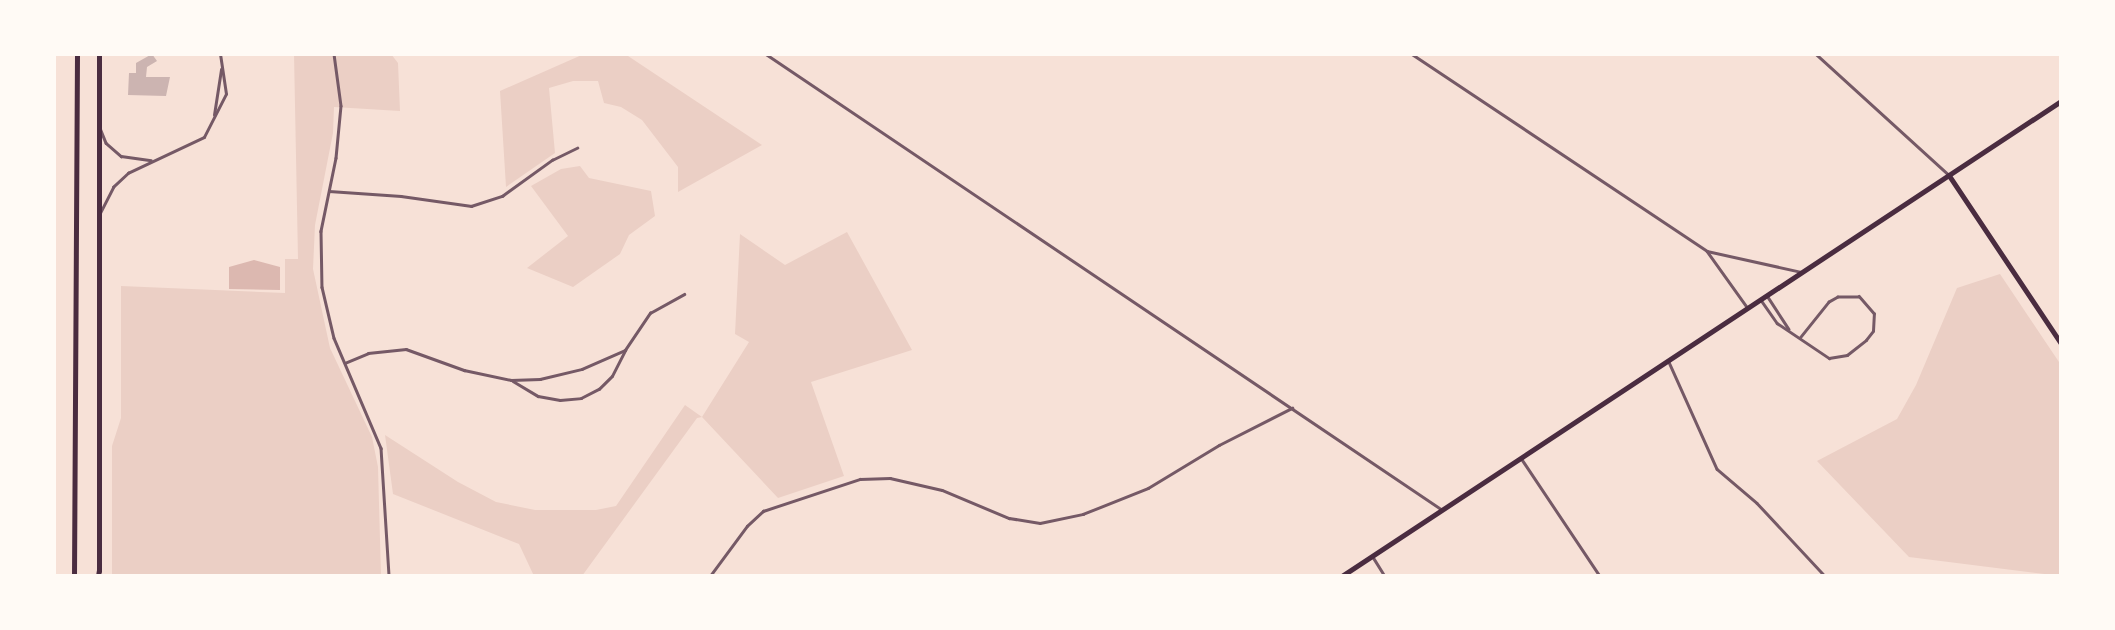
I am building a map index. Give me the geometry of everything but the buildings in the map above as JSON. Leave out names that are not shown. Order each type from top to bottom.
[{"type":"highway","points":[[74,576],[77,54]]},
{"type":"main road","points":[[99,54],[99,574]]},
{"type":"main road","points":[[1342,576],[2061,101]]},
{"type":"main road","points":[[1949,175],[2061,343]]},
{"type":"street","points":[[98,218],[113,187],[128,173],[204,137],[226,94],[220,54]]},
{"type":"street","points":[[334,54],[341,106],[336,158],[321,231],[322,287],[327,316],[381,448],[389,576]]},
{"type":"street","points":[[766,54],[1444,511]]},
{"type":"street","points":[[1412,54],[1707,251],[1748,308]]},
{"type":"street","points":[[1816,54],[1949,175]]},
{"type":"street","points":[[215,117],[221,70]]},
{"type":"street","points":[[99,125],[106,143],[121,156],[154,160]]},
{"type":"street","points":[[329,191],[401,196],[471,206],[502,196],[552,160],[577,148]]},
{"type":"street","points":[[1707,251],[1802,272]]},
{"type":"street","points":[[511,380],[538,396],[560,400],[581,398],[599,389],[612,376],[625,350],[650,313],[684,294]]},
{"type":"street","points":[[1767,295],[1789,329]]},
{"type":"street","points":[[1760,300],[1777,323],[1801,337],[1823,356],[1840,357],[1857,349],[1870,335],[1874,314],[1869,305],[1859,297],[1838,297],[1829,302],[1801,337]]},
{"type":"street","points":[[345,363],[378,350],[406,349],[464,370],[511,380],[562,376],[625,350]]},
{"type":"street","points":[[1669,362],[1717,469],[1757,503],[1825,576]]},
{"type":"street","points":[[710,576],[747,526],[763,511],[860,479],[890,478],[942,490],[1009,518],[1040,523],[1083,514],[1148,488],[1219,445],[1292,408]]},
{"type":"street","points":[[1521,458],[1600,576]]},
{"type":"street","points":[[1373,557],[1385,576]]},
{"type":"shaded area","points":[[294,54],[391,54],[398,63],[400,111],[334,107],[333,133],[315,225],[313,269],[330,348],[372,437],[378,467],[381,576],[112,576],[112,446],[121,418],[121,286],[285,293],[285,259],[298,259]]},
{"type":"shaded area","points":[[584,54],[625,54],[762,145],[678,192],[678,167],[642,120],[621,107],[604,103],[598,81],[573,81],[549,88],[555,153],[506,187],[500,91]]},
{"type":"shaded area","points":[[580,166],[589,178],[651,191],[655,216],[629,235],[620,254],[573,287],[527,268],[568,236],[531,186],[561,169]]},
{"type":"shaded area","points":[[847,232],[912,350],[811,382],[844,476],[778,498],[702,417],[749,342],[735,334],[740,234],[785,265]]},
{"type":"shaded area","points":[[254,260],[280,267],[280,290],[229,289],[229,267]]},
{"type":"shaded area","points":[[2000,274],[2061,365],[2061,576],[1909,557],[1817,461],[1897,419],[1916,385],[1957,288]]},
{"type":"shaded area","points":[[685,405],[702,417],[697,418],[582,576],[534,576],[519,544],[393,494],[385,435],[458,482],[496,502],[535,510],[596,510],[616,506]]}]
